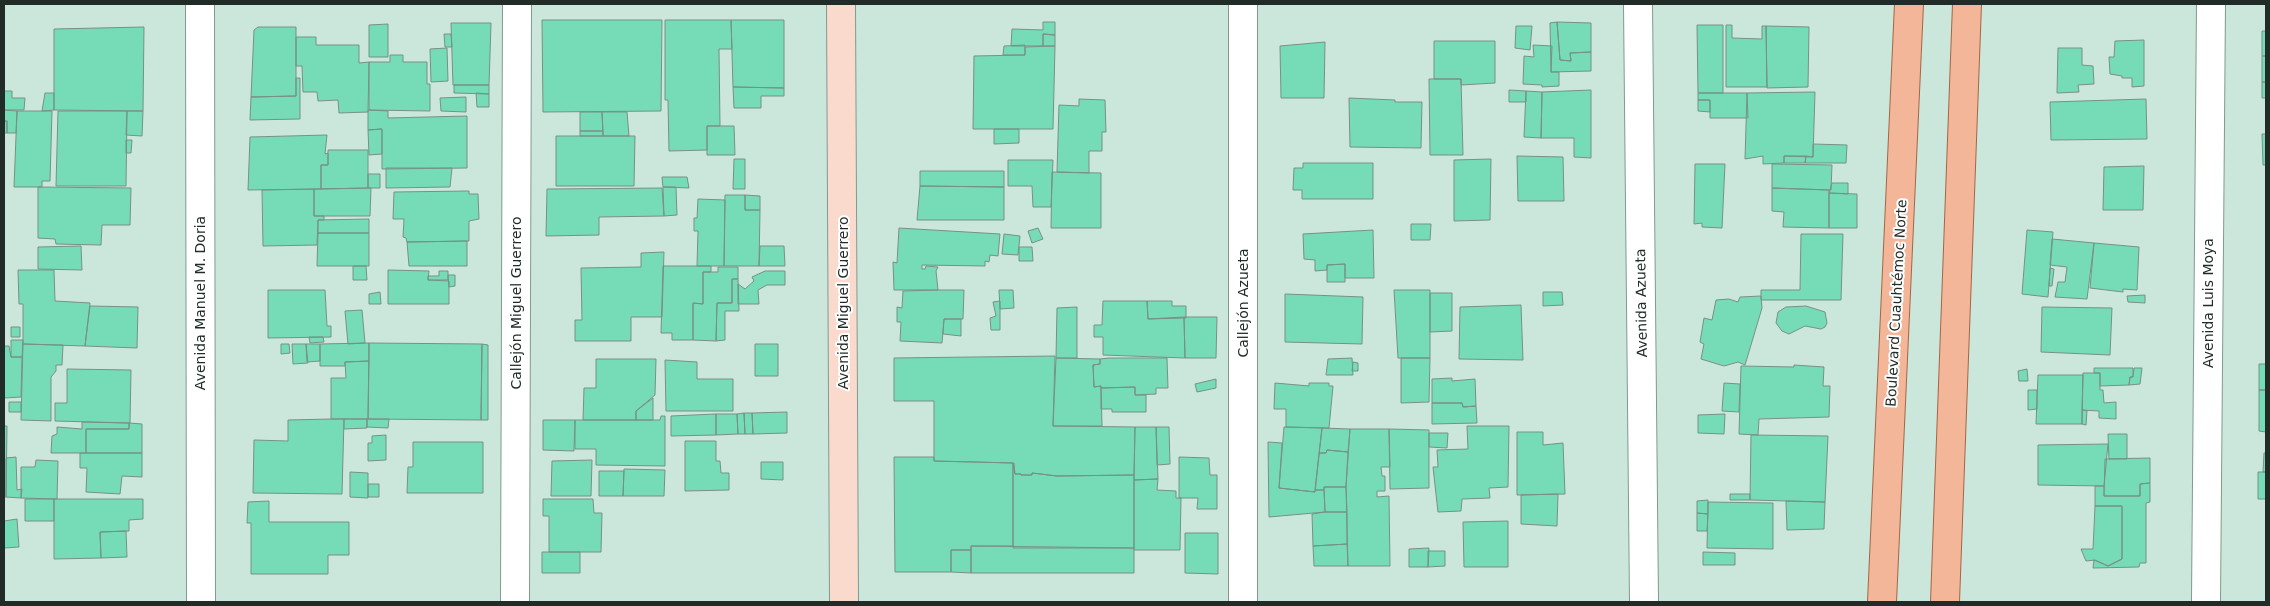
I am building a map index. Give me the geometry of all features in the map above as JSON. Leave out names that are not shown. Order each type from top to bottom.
[{"type":"main road","name":"Boulevard Cuauhtémoc Norte","points":[[1882,602],[1909,4]]},
{"type":"main road","points":[[1945,602],[1967,4]]},
{"type":"street","name":"Avenida Manuel M. Doria","points":[[200,4],[201,602]]},
{"type":"street","name":"Callejón Miguel Guerrero","points":[[515,602],[517,4]]},
{"type":"street","name":"Avenida Miguel Guerrero","points":[[841,4],[844,602]]},
{"type":"street","name":"Callejón Azueta","points":[[1243,4],[1243,602]]},
{"type":"street","name":"Avenida Azueta","points":[[1638,4],[1644,602]]},
{"type":"street","name":"Avenida Luis Moya","points":[[2206,602],[2210,4]]},
{"type":"building","points":[[542,20],[662,20],[661,111],[543,112]]},
{"type":"building","points":[[665,20],[731,20],[732,49],[719,49],[720,126],[707,126],[707,150],[669,151],[668,100],[665,100]]},
{"type":"building","points":[[731,20],[784,20],[784,88],[733,87]]},
{"type":"building","points":[[1043,22],[1055,22],[1055,35],[1043,34],[1043,46],[1011,46],[1012,29],[1043,30]]},
{"type":"building","points":[[1557,22],[1591,23],[1591,52],[1570,53],[1571,61],[1560,60]]},
{"type":"building","points":[[1557,22],[1560,60],[1571,61],[1570,53],[1591,52],[1591,71],[1551,72],[1550,23]]},
{"type":"building","points":[[451,23],[491,23],[489,85],[453,85]]},
{"type":"building","points":[[388,24],[388,57],[369,57],[369,25]]},
{"type":"building","points":[[1697,25],[1723,25],[1723,93],[1698,93]]},
{"type":"building","points":[[1726,25],[1732,25],[1732,38],[1762,39],[1762,26],[1766,26],[1767,87],[1726,87]]},
{"type":"building","points":[[1516,26],[1532,26],[1530,50],[1515,48]]},
{"type":"building","points":[[1766,26],[1809,27],[1808,87],[1767,88]]},
{"type":"building","points":[[144,27],[143,111],[54,110],[54,29]]},
{"type":"building","points":[[258,27],[296,27],[296,96],[251,97],[254,30]]},
{"type":"building","points":[[2262,31],[2266,31],[2266,56],[2262,56]]},
{"type":"building","points":[[444,34],[451,34],[452,47],[445,47]]},
{"type":"building","points":[[1043,34],[1055,35],[1055,46],[1043,46]]},
{"type":"building","points":[[296,37],[316,37],[316,45],[359,45],[359,63],[369,62],[368,112],[339,113],[338,100],[318,101],[317,92],[303,92],[302,66],[296,66]]},
{"type":"building","points":[[2144,40],[2144,86],[2132,87],[2132,78],[2122,78],[2122,76],[2110,74],[2109,57],[2114,57],[2115,41]]},
{"type":"building","points":[[1434,41],[1495,41],[1495,83],[1461,85],[1461,79],[1434,79]]},
{"type":"building","points":[[1325,42],[1324,98],[1281,98],[1280,46]]},
{"type":"building","points":[[1025,45],[1025,55],[1003,55],[1004,46]]},
{"type":"building","points":[[1533,45],[1552,46],[1551,72],[1559,72],[1559,86],[1542,87],[1542,85],[1523,84],[1524,56],[1534,57]]},
{"type":"building","points":[[1055,46],[1053,129],[973,129],[974,56],[1025,55],[1025,47]]},
{"type":"building","points":[[447,48],[448,81],[431,82],[430,49]]},
{"type":"building","points":[[2058,48],[2082,48],[2082,65],[2093,66],[2094,84],[2078,85],[2079,92],[2057,93]]},
{"type":"building","points":[[390,55],[403,55],[403,62],[427,62],[427,84],[430,84],[430,111],[369,110],[369,62],[390,62]]},
{"type":"building","points":[[2262,56],[2266,56],[2266,82],[2262,82]]},
{"type":"building","points":[[296,78],[300,78],[300,119],[250,120],[251,97],[296,96]]},
{"type":"building","points":[[1429,79],[1461,79],[1463,155],[1430,155]]},
{"type":"building","points":[[2262,82],[2266,82],[2266,98],[2262,98]]},
{"type":"building","points":[[454,85],[489,85],[489,94],[454,93]]},
{"type":"building","points":[[733,87],[784,88],[784,96],[761,96],[761,108],[734,108]]},
{"type":"building","points":[[1509,90],[1526,91],[1526,102],[1509,102]]},
{"type":"building","points":[[1591,90],[1591,158],[1574,157],[1574,138],[1541,138],[1542,92]]},
{"type":"building","points":[[4,91],[12,91],[12,98],[25,98],[24,110],[4,110]]},
{"type":"building","points":[[1526,91],[1542,92],[1541,138],[1524,137]]},
{"type":"building","points":[[1815,92],[1813,157],[1784,156],[1784,163],[1763,164],[1763,156],[1745,159],[1747,93]]},
{"type":"building","points":[[45,93],[54,93],[54,110],[42,111]]},
{"type":"building","points":[[476,93],[489,94],[489,107],[477,107]]},
{"type":"building","points":[[1698,93],[1747,93],[1748,118],[1710,118],[1710,100],[1698,100]]},
{"type":"building","points":[[466,97],[466,112],[441,111],[440,98]]},
{"type":"building","points":[[1349,98],[1422,102],[1421,148],[1350,147]]},
{"type":"building","points":[[1079,99],[1105,100],[1106,132],[1102,132],[1102,151],[1089,151],[1089,173],[1057,172],[1059,105],[1079,106]]},
{"type":"building","points":[[2146,99],[2147,139],[2051,140],[2050,102]]},
{"type":"building","points":[[1698,100],[1710,100],[1710,112],[1698,111]]},
{"type":"building","points":[[4,110],[17,111],[16,133],[7,133],[7,121],[4,121]]},
{"type":"building","points":[[368,110],[388,111],[388,118],[467,116],[467,168],[382,169],[382,129],[368,130]]},
{"type":"building","points":[[17,111],[52,111],[50,181],[42,181],[42,187],[14,187]]},
{"type":"building","points":[[58,111],[127,111],[126,186],[56,186]]},
{"type":"building","points":[[127,111],[143,111],[142,136],[126,135]]},
{"type":"building","points":[[580,112],[602,112],[603,131],[580,131]]},
{"type":"building","points":[[602,112],[627,112],[629,136],[603,136]]},
{"type":"building","points":[[4,121],[7,121],[7,133],[4,133]]},
{"type":"building","points":[[707,126],[734,126],[735,155],[707,155]]},
{"type":"building","points":[[382,129],[382,154],[369,155],[368,130]]},
{"type":"building","points":[[994,129],[1019,129],[1019,143],[994,144]]},
{"type":"building","points":[[580,131],[603,131],[603,136],[580,136]]},
{"type":"building","points":[[2262,134],[2266,134],[2266,165],[2263,165]]},
{"type":"building","points":[[327,135],[325,154],[328,153],[328,165],[321,165],[321,189],[248,190],[250,137]]},
{"type":"building","points":[[556,136],[635,136],[634,186],[556,186]]},
{"type":"building","points":[[126,140],[132,140],[131,153],[126,153]]},
{"type":"building","points":[[1813,144],[1847,145],[1846,163],[1805,163],[1806,156],[1813,157]]},
{"type":"building","points":[[328,150],[368,150],[368,188],[321,189],[321,165],[328,165]]},
{"type":"building","points":[[1517,156],[1563,157],[1564,201],[1518,201]]},
{"type":"building","points":[[1784,156],[1806,156],[1805,163],[1784,163]]},
{"type":"building","points":[[734,159],[745,159],[745,189],[733,189]]},
{"type":"building","points":[[1491,159],[1490,220],[1454,221],[1454,160]]},
{"type":"building","points":[[1008,160],[1053,160],[1051,207],[1033,207],[1032,186],[1008,186]]},
{"type":"building","points":[[1303,163],[1373,163],[1373,199],[1302,199],[1302,190],[1293,190],[1294,168],[1303,168]]},
{"type":"building","points":[[1695,164],[1725,164],[1722,228],[1702,227],[1702,223],[1694,224]]},
{"type":"building","points":[[1772,164],[1832,165],[1831,190],[1772,188]]},
{"type":"building","points":[[2144,166],[2143,210],[2103,210],[2104,167]]},
{"type":"building","points":[[386,168],[452,168],[450,187],[386,188]]},
{"type":"building","points":[[920,171],[1004,171],[1004,187],[920,186]]},
{"type":"building","points":[[1052,172],[1101,173],[1101,228],[1051,228]]},
{"type":"building","points":[[368,174],[380,174],[380,188],[368,188]]},
{"type":"building","points":[[662,177],[687,177],[689,188],[663,187]]},
{"type":"building","points":[[1832,183],[1848,183],[1848,194],[1829,193]]},
{"type":"building","points":[[920,186],[1004,187],[1004,220],[917,220]]},
{"type":"building","points":[[38,187],[131,188],[130,225],[102,225],[101,245],[56,244],[55,239],[38,238]]},
{"type":"building","points":[[663,187],[676,187],[677,215],[664,216]]},
{"type":"building","points":[[371,188],[370,216],[314,216],[314,189]]},
{"type":"building","points":[[662,188],[664,216],[599,217],[599,235],[546,236],[547,189]]},
{"type":"building","points":[[1772,188],[1829,190],[1829,228],[1783,227],[1784,212],[1772,211]]},
{"type":"building","points":[[314,189],[314,216],[324,216],[324,220],[318,220],[317,245],[263,246],[262,190]]},
{"type":"building","points":[[469,191],[469,194],[478,194],[479,219],[469,221],[469,241],[407,242],[406,238],[403,237],[404,219],[393,219],[394,192]]},
{"type":"building","points":[[1829,193],[1857,194],[1857,228],[1829,228]]},
{"type":"building","points":[[725,195],[745,195],[745,210],[760,210],[759,266],[724,266]]},
{"type":"building","points":[[745,195],[760,196],[760,210],[745,210]]},
{"type":"building","points":[[698,199],[725,200],[724,266],[697,266],[698,231],[694,231],[694,218],[697,218]]},
{"type":"building","points":[[369,219],[369,233],[318,233],[318,220]]},
{"type":"building","points":[[1411,224],[1431,224],[1430,240],[1411,240]]},
{"type":"building","points":[[899,228],[1000,234],[998,256],[990,255],[989,262],[985,261],[985,266],[922,265],[922,269],[925,269],[926,266],[938,267],[936,271],[938,290],[894,290],[893,262],[897,263]]},
{"type":"building","points":[[1038,228],[1043,239],[1032,243],[1028,231]]},
{"type":"building","points":[[1373,230],[1374,278],[1345,278],[1345,264],[1327,265],[1327,270],[1315,271],[1315,260],[1304,259],[1303,234]]},
{"type":"building","points":[[2027,230],[2053,232],[2048,297],[2022,294]]},
{"type":"building","points":[[318,233],[369,233],[369,266],[317,266]]},
{"type":"building","points":[[1004,234],[1020,236],[1018,255],[1002,254]]},
{"type":"building","points":[[1801,234],[1843,234],[1841,300],[1761,300],[1761,290],[1800,290]]},
{"type":"building","points":[[2052,239],[2094,243],[2087,299],[2055,297],[2058,282],[2065,282],[2067,267],[2050,265]]},
{"type":"building","points":[[467,241],[467,266],[409,266],[407,242]]},
{"type":"building","points":[[2094,243],[2139,247],[2137,290],[2123,289],[2123,292],[2090,288]]},
{"type":"building","points":[[81,246],[82,270],[38,269],[38,247]]},
{"type":"building","points":[[760,246],[784,246],[785,266],[759,266]]},
{"type":"building","points":[[1019,247],[1032,247],[1033,261],[1019,261]]},
{"type":"building","points":[[664,252],[662,317],[631,317],[631,341],[575,341],[575,320],[582,320],[581,268],[641,267],[641,253]]},
{"type":"building","points":[[1345,264],[1345,282],[1327,282],[1327,265]]},
{"type":"building","points":[[353,266],[366,266],[367,280],[353,280]]},
{"type":"building","points":[[663,266],[711,266],[711,272],[703,272],[703,304],[693,303],[693,340],[672,340],[672,333],[661,333]]},
{"type":"building","points":[[718,267],[738,267],[738,279],[732,279],[732,303],[717,303],[716,341],[693,340],[693,303],[703,304],[703,272],[718,272]]},
{"type":"building","points":[[2050,268],[2054,269],[2052,286],[2049,286]]},
{"type":"building","points":[[18,270],[54,270],[55,301],[90,303],[85,346],[23,344],[23,304],[19,304]]},
{"type":"building","points":[[388,270],[429,271],[428,280],[449,281],[449,304],[388,304]]},
{"type":"building","points":[[439,271],[448,271],[448,280],[428,280],[428,276],[439,276]]},
{"type":"building","points":[[765,271],[785,271],[785,285],[767,285],[758,290],[759,304],[738,304],[738,284],[745,289],[754,281],[752,277]]},
{"type":"building","points":[[448,275],[455,275],[455,286],[449,287]]},
{"type":"building","points":[[732,279],[738,279],[739,311],[725,311],[725,340],[716,341],[717,303],[732,303]]},
{"type":"building","points":[[268,290],[325,290],[327,326],[331,326],[331,337],[268,338]]},
{"type":"building","points":[[964,290],[963,319],[944,319],[942,343],[900,341],[901,322],[897,322],[897,307],[902,308],[903,291]]},
{"type":"building","points":[[999,290],[1013,290],[1014,308],[1000,309]]},
{"type":"building","points":[[1394,290],[1430,290],[1430,358],[1398,358]]},
{"type":"building","points":[[380,292],[381,304],[369,304],[369,294]]},
{"type":"building","points":[[1543,292],[1562,292],[1563,305],[1543,306]]},
{"type":"building","points":[[1430,293],[1452,293],[1452,331],[1430,332]]},
{"type":"building","points":[[1285,294],[1363,297],[1362,344],[1285,342]]},
{"type":"building","points":[[2145,295],[2145,303],[2128,302],[2127,296]]},
{"type":"building","points":[[1761,296],[1762,308],[1745,365],[1738,362],[1724,366],[1701,359],[1704,344],[1700,342],[1704,318],[1712,320],[1716,300],[1729,299],[1738,302],[1740,297]]},
{"type":"building","points":[[1000,301],[1000,330],[991,330],[990,318],[996,316],[993,302]]},
{"type":"building","points":[[1103,301],[1147,301],[1148,319],[1184,317],[1185,358],[1103,355],[1103,337],[1094,337],[1094,325],[1102,325]]},
{"type":"building","points":[[1147,301],[1172,301],[1172,306],[1186,306],[1186,318],[1148,319]]},
{"type":"building","points":[[1521,305],[1523,360],[1459,359],[1460,307]]},
{"type":"building","points":[[90,306],[138,307],[137,348],[85,346]]},
{"type":"building","points":[[1806,306],[1825,312],[1827,323],[1825,327],[1821,329],[1805,326],[1789,334],[1782,331],[1776,323],[1778,312],[1786,307]]},
{"type":"building","points":[[1077,307],[1077,358],[1056,358],[1057,308]]},
{"type":"building","points":[[2042,307],[2112,308],[2110,355],[2041,352]]},
{"type":"building","points":[[362,310],[365,343],[348,344],[345,311]]},
{"type":"building","points":[[1184,317],[1217,317],[1216,358],[1185,358]]},
{"type":"building","points":[[944,319],[961,319],[961,336],[943,334]]},
{"type":"building","points":[[11,327],[20,327],[20,337],[11,337]]},
{"type":"building","points":[[309,337],[323,337],[324,342],[310,343]]},
{"type":"building","points":[[11,340],[23,340],[22,357],[11,357]]},
{"type":"building","points":[[369,343],[482,344],[481,420],[368,419]]},
{"type":"building","points":[[369,343],[369,361],[345,362],[345,366],[320,366],[320,344]]},
{"type":"building","points":[[23,344],[63,345],[62,365],[56,365],[56,371],[51,377],[51,421],[21,420]]},
{"type":"building","points":[[281,344],[289,344],[290,353],[281,354]]},
{"type":"building","points":[[292,344],[306,344],[308,363],[293,364]]},
{"type":"building","points":[[306,344],[320,344],[320,361],[307,362]]},
{"type":"building","points":[[482,344],[488,345],[488,420],[481,420]]},
{"type":"building","points":[[755,344],[778,344],[778,376],[755,376]]},
{"type":"building","points":[[4,346],[9,346],[11,357],[22,357],[21,397],[4,398]]},
{"type":"building","points":[[1055,356],[1053,426],[1135,427],[1134,475],[1057,476],[1032,473],[1032,475],[1021,475],[1015,474],[1014,463],[934,461],[934,401],[894,401],[894,358]]},
{"type":"building","points":[[1056,358],[1100,359],[1100,364],[1093,365],[1094,387],[1101,386],[1102,426],[1053,426]]},
{"type":"building","points":[[1167,358],[1168,388],[1156,388],[1156,394],[1135,395],[1135,387],[1094,387],[1093,365],[1100,364],[1100,359]]},
{"type":"building","points":[[1352,358],[1353,375],[1326,375],[1328,359]]},
{"type":"building","points":[[1401,358],[1430,358],[1429,402],[1401,403]]},
{"type":"building","points":[[596,359],[656,359],[655,395],[636,411],[636,420],[583,420],[584,388],[596,388]]},
{"type":"building","points":[[665,360],[697,362],[697,379],[733,379],[733,411],[666,411]]},
{"type":"building","points":[[369,361],[368,419],[331,419],[331,378],[346,378],[345,362]]},
{"type":"building","points":[[1353,362],[1358,363],[1358,371],[1352,371]]},
{"type":"building","points":[[2259,364],[2266,364],[2266,390],[2259,390]]},
{"type":"building","points":[[1794,365],[1824,367],[1823,386],[1830,386],[1829,417],[1759,419],[1758,435],[1739,434],[1741,366],[1794,367]]},
{"type":"building","points":[[2094,368],[2133,368],[2133,377],[2130,377],[2129,385],[2100,386],[2100,373],[2094,373]]},
{"type":"building","points":[[2134,368],[2142,368],[2140,384],[2129,385],[2130,377],[2133,377]]},
{"type":"building","points":[[67,369],[131,370],[130,423],[55,421],[55,403],[67,403]]},
{"type":"building","points":[[2027,369],[2028,381],[2019,381],[2018,371]]},
{"type":"building","points":[[2083,373],[2100,373],[2100,390],[2103,390],[2104,403],[2116,402],[2116,419],[2099,418],[2099,411],[2082,410]]},
{"type":"building","points":[[2038,375],[2083,375],[2082,424],[2036,424]]},
{"type":"building","points":[[1452,378],[1452,381],[1475,379],[1476,406],[1463,407],[1462,403],[1432,403],[1432,379]]},
{"type":"building","points":[[1216,379],[1216,388],[1197,392],[1195,384]]},
{"type":"building","points":[[1275,383],[1309,386],[1309,383],[1329,383],[1329,386],[1333,386],[1329,428],[1286,427],[1286,409],[1274,409]]},
{"type":"building","points":[[1724,383],[1740,384],[1739,412],[1722,411]]},
{"type":"building","points":[[1135,387],[1135,395],[1146,395],[1146,412],[1112,412],[1112,409],[1101,409],[1101,388]]},
{"type":"building","points":[[2028,390],[2037,390],[2037,409],[2028,410]]},
{"type":"building","points":[[2259,390],[2266,390],[2266,432],[2259,431]]},
{"type":"building","points":[[653,398],[653,420],[636,420],[636,411]]},
{"type":"building","points":[[9,402],[21,402],[21,412],[9,412]]},
{"type":"building","points":[[1432,403],[1462,403],[1463,407],[1476,406],[1477,423],[1432,424]]},
{"type":"building","points":[[2082,410],[2087,411],[2086,425],[2082,424]]},
{"type":"building","points":[[787,412],[787,433],[753,434],[752,413]]},
{"type":"building","points":[[744,413],[752,413],[753,434],[745,434]]},
{"type":"building","points":[[744,413],[745,434],[738,434],[737,414]]},
{"type":"building","points":[[716,414],[737,414],[738,434],[716,435]]},
{"type":"building","points":[[716,414],[716,435],[671,436],[671,416]]},
{"type":"building","points":[[1725,414],[1724,434],[1698,433],[1698,415]]},
{"type":"building","points":[[661,416],[665,416],[665,466],[596,465],[596,449],[575,449],[575,420],[660,420]]},
{"type":"building","points":[[344,419],[342,494],[253,493],[254,440],[288,441],[288,420]]},
{"type":"building","points":[[344,419],[367,419],[367,428],[344,429]]},
{"type":"building","points":[[367,419],[389,419],[388,428],[367,427]]},
{"type":"building","points":[[543,420],[575,420],[574,451],[543,450]]},
{"type":"building","points":[[82,422],[129,423],[129,429],[86,429],[86,453],[51,453],[52,436],[57,434],[57,427],[82,429]]},
{"type":"building","points":[[129,423],[142,424],[142,453],[86,453],[86,429],[129,429]]},
{"type":"building","points":[[4,426],[7,426],[6,497],[4,497]]},
{"type":"building","points":[[1467,426],[1509,426],[1508,487],[1489,488],[1490,498],[1462,499],[1461,511],[1438,512],[1433,467],[1438,467],[1437,450],[1468,449]]},
{"type":"building","points":[[1135,427],[1156,427],[1158,479],[1134,480]]},
{"type":"building","points":[[1156,427],[1169,427],[1170,464],[1157,465]]},
{"type":"building","points":[[1284,427],[1322,428],[1315,492],[1279,488]]},
{"type":"building","points":[[1322,428],[1350,429],[1348,452],[1327,450],[1326,453],[1319,453]]},
{"type":"building","points":[[1350,429],[1389,429],[1390,467],[1381,467],[1382,476],[1385,476],[1385,491],[1377,491],[1377,497],[1389,496],[1390,566],[1348,566],[1346,486]]},
{"type":"building","points":[[1389,429],[1429,430],[1429,488],[1390,489]]},
{"type":"building","points":[[1517,432],[1543,432],[1543,445],[1563,443],[1565,494],[1517,495]]},
{"type":"building","points":[[1429,433],[1448,433],[1447,448],[1429,447]]},
{"type":"building","points":[[2108,434],[2127,434],[2127,459],[2109,459]]},
{"type":"building","points":[[386,435],[386,460],[368,461],[368,443],[372,443],[372,436]]},
{"type":"building","points":[[1751,435],[1828,436],[1825,502],[1750,500]]},
{"type":"building","points":[[685,441],[716,441],[716,461],[720,461],[721,473],[729,473],[729,490],[685,491]]},
{"type":"building","points":[[413,442],[483,442],[483,493],[407,493],[408,467],[413,467]]},
{"type":"building","points":[[1268,442],[1282,443],[1279,488],[1315,492],[1315,490],[1324,490],[1325,512],[1269,517]]},
{"type":"building","points":[[2108,444],[2104,486],[2038,485],[2038,445]]},
{"type":"building","points":[[1327,450],[1348,452],[1346,487],[1324,487],[1324,490],[1315,490],[1319,453],[1326,453]]},
{"type":"building","points":[[80,453],[142,453],[142,477],[122,476],[120,494],[86,492],[87,468],[80,468]]},
{"type":"building","points":[[2264,453],[2266,453],[2266,472],[2263,472]]},
{"type":"building","points":[[16,457],[17,490],[22,489],[21,498],[6,497],[6,458]]},
{"type":"building","points":[[894,457],[934,457],[934,461],[1013,463],[1013,546],[971,546],[971,550],[951,550],[951,572],[895,572]]},
{"type":"building","points":[[1179,457],[1209,458],[1210,475],[1217,475],[1217,509],[1197,509],[1198,498],[1179,498]]},
{"type":"building","points":[[2150,458],[2150,483],[2140,484],[2140,496],[2104,496],[2105,459]]},
{"type":"building","points":[[36,460],[58,461],[57,499],[21,498],[21,467],[35,467]]},
{"type":"building","points":[[592,460],[591,496],[551,496],[552,461]]},
{"type":"building","points":[[761,462],[783,462],[783,480],[761,479]]},
{"type":"building","points":[[1013,463],[1015,474],[1021,475],[1032,475],[1032,473],[1057,476],[1134,475],[1134,548],[1013,548]]},
{"type":"building","points":[[624,469],[665,470],[664,496],[623,496]]},
{"type":"building","points":[[599,471],[624,471],[623,496],[599,496]]},
{"type":"building","points":[[350,472],[368,473],[368,498],[350,497]]},
{"type":"building","points":[[2258,472],[2266,472],[2266,499],[2258,499]]},
{"type":"building","points":[[1158,479],[1157,490],[1176,491],[1176,498],[1181,498],[1180,550],[1134,550],[1134,480]]},
{"type":"building","points":[[2150,483],[2150,502],[2146,503],[2146,563],[2140,563],[2139,567],[2093,568],[2094,560],[2108,566],[2122,559],[2122,506],[2095,506],[2095,486],[2104,486],[2104,496],[2140,496],[2140,484]]},
{"type":"building","points":[[368,484],[379,484],[379,497],[368,497]]},
{"type":"building","points":[[1324,487],[1346,487],[1347,512],[1325,512]]},
{"type":"building","points":[[1558,494],[1557,526],[1521,524],[1521,495]]},
{"type":"building","points":[[1730,494],[1750,494],[1750,500],[1730,500]]},
{"type":"building","points":[[25,499],[54,499],[54,521],[25,521]]},
{"type":"building","points":[[54,499],[143,499],[143,519],[129,520],[129,531],[100,532],[101,558],[54,559]]},
{"type":"building","points":[[543,499],[593,499],[594,513],[602,513],[601,552],[549,552],[549,516],[543,516]]},
{"type":"building","points":[[1708,500],[1708,514],[1697,513],[1697,501]]},
{"type":"building","points":[[269,501],[269,522],[349,522],[349,555],[328,555],[328,574],[251,574],[251,523],[247,523],[248,502]]},
{"type":"building","points":[[1786,501],[1825,502],[1824,529],[1787,530]]},
{"type":"building","points":[[1708,502],[1773,503],[1773,549],[1707,548]]},
{"type":"building","points":[[2095,506],[2122,506],[2122,559],[2108,566],[2095,560],[2086,561],[2081,549],[2093,549]]},
{"type":"building","points":[[1347,512],[1347,544],[1313,546],[1312,514]]},
{"type":"building","points":[[1697,513],[1708,514],[1707,531],[1697,531]]},
{"type":"building","points":[[17,519],[19,547],[4,548],[4,521]]},
{"type":"building","points":[[1508,521],[1508,567],[1464,567],[1463,522]]},
{"type":"building","points":[[126,531],[127,557],[101,558],[100,532]]},
{"type":"building","points":[[1185,533],[1218,533],[1218,574],[1185,573]]},
{"type":"building","points":[[1347,544],[1348,566],[1314,566],[1313,546]]},
{"type":"building","points":[[971,546],[1134,548],[1134,573],[971,573]]},
{"type":"building","points":[[1429,548],[1428,567],[1409,567],[1409,549]]},
{"type":"building","points":[[951,550],[971,550],[971,573],[951,572]]},
{"type":"building","points":[[1428,551],[1445,551],[1445,566],[1428,567]]},
{"type":"building","points":[[542,552],[580,552],[580,573],[542,573]]},
{"type":"building","points":[[1703,552],[1735,553],[1735,565],[1703,565]]}]
